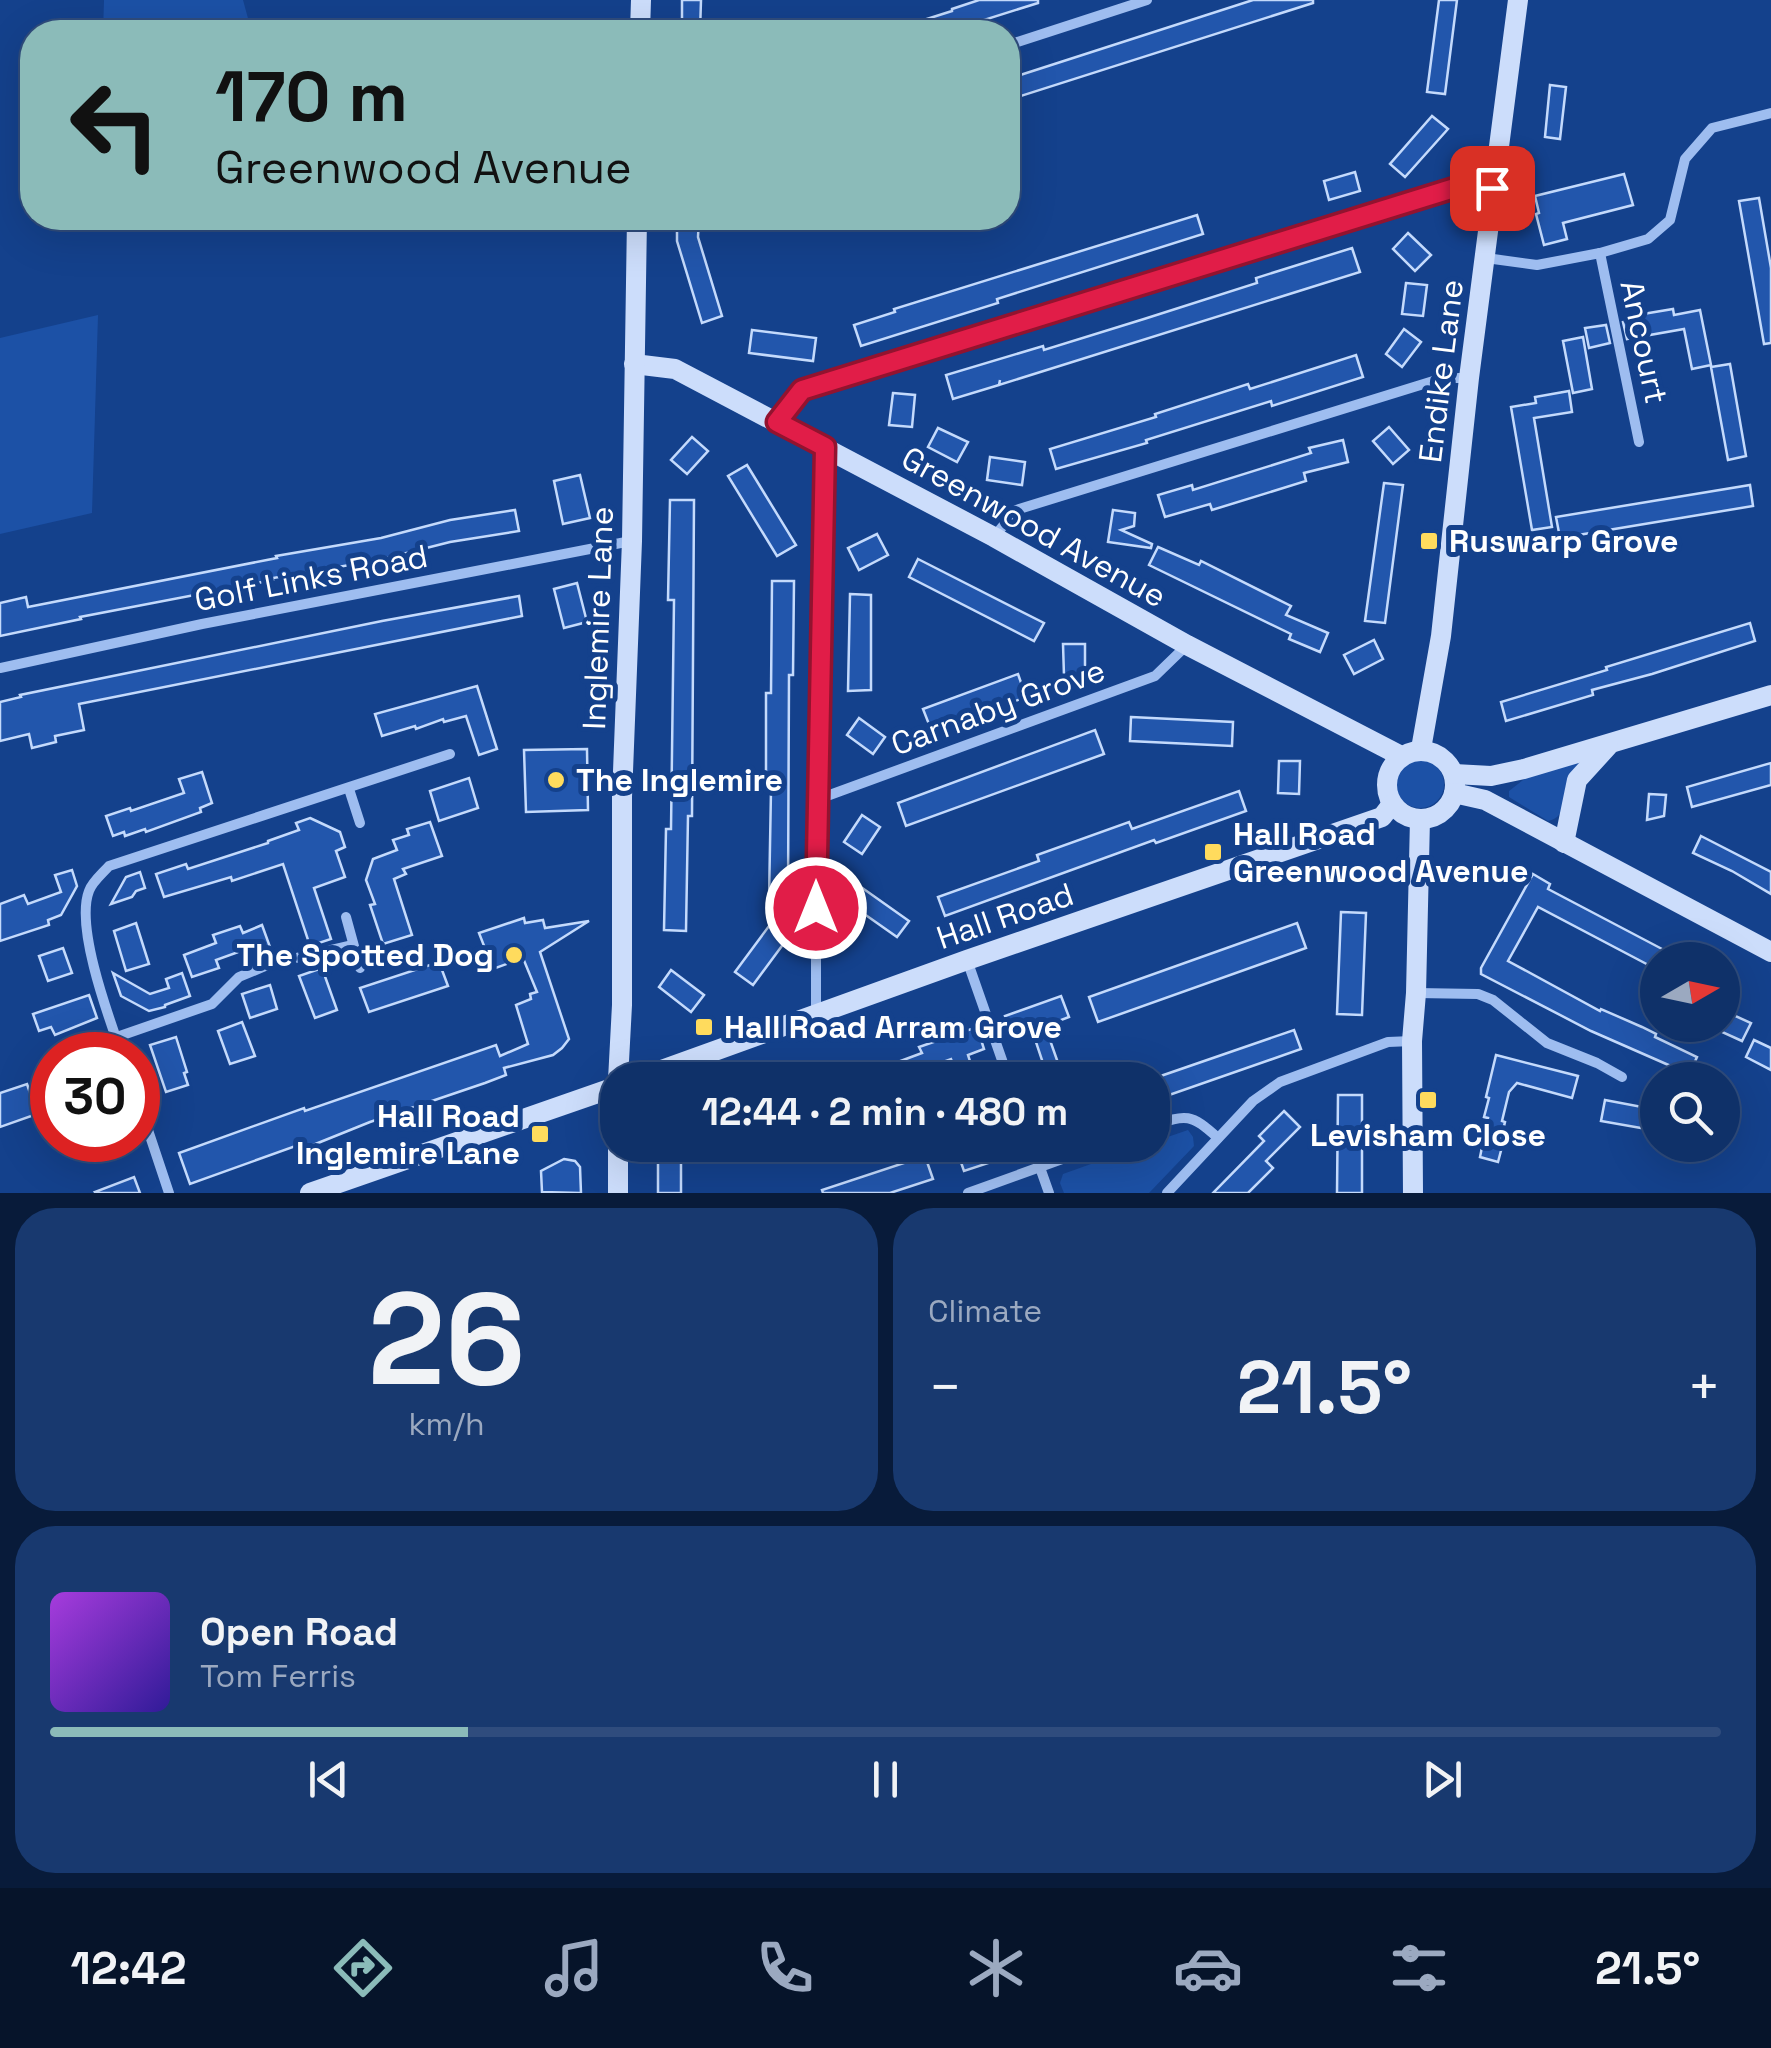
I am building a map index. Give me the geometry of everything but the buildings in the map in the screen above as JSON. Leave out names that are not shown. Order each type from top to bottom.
[{"type":"street","points":[[1020,40],[1147,0]]},
{"type":"street","name":"Endike Lane","points":[[1411,753],[1441,636],[1492,188],[1518,0]]},
{"type":"street","points":[[1486,258],[1537,265],[1648,239],[1670,220],[1686,159],[1712,128],[1771,114]]},
{"type":"street","points":[[777,422],[802,390],[1464,185],[1492,188]]},
{"type":"street","name":"Inglemire Lane","points":[[619,1062],[636,230]]},
{"type":"street","name":"Ancourt","points":[[1600,253],[1639,442]]},
{"type":"street","name":"Greenwood Avenue","points":[[634,364],[675,370],[994,537],[1187,645],[1411,753]]},
{"type":"street","points":[[994,537],[1016,510],[1443,378],[1469,378]]},
{"type":"street","points":[[816,1016],[816,800],[825,447]]},
{"type":"street","name":"Golf Links Road","points":[[0,668],[202,624],[632,541]]},
{"type":"street","name":"Carnaby Grove","points":[[816,800],[1155,676],[1187,645]]},
{"type":"street","points":[[1454,784],[1609,744],[1771,694]]},
{"type":"street","points":[[1564,842],[1577,780],[1609,744]]},
{"type":"street","points":[[1411,753],[1435,753],[1447,762],[1454,784],[1447,807],[1435,816],[1409,817],[1392,804],[1386,788],[1389,771],[1411,753]]},
{"type":"street","points":[[114,1032],[84,917],[89,888],[109,866],[450,754]]},
{"type":"street","points":[[1454,784],[1771,952]]},
{"type":"street","points":[[349,789],[360,823]]},
{"type":"street","name":"Hall Road","points":[[685,1062],[1382,817],[1392,804]]},
{"type":"street","points":[[1412,1193],[1412,1041],[1420,819]]},
{"type":"street","points":[[346,918],[360,968]]},
{"type":"street","points":[[135,1032],[212,1004],[238,977],[270,964],[352,945]]},
{"type":"street","points":[[968,960],[1003,1062]]},
{"type":"street","points":[[1416,993],[1478,994],[1492,1000],[1547,1043],[1622,1076]]},
{"type":"street","points":[[1166,1193],[1253,1102],[1280,1082],[1388,1042],[1412,1041]]},
{"type":"street","points":[[310,1193],[600,1090]]},
{"type":"street","points":[[1170,1119],[1188,1116],[1218,1138]]},
{"type":"street","points":[[159,1162],[169,1193]]},
{"type":"street","points":[[618,1162],[618,1193]]},
{"type":"street","points":[[1038,1162],[1049,1193]]},
{"type":"street","points":[[968,1193],[1056,1162]]},
{"type":"shaded area","points":[[104,0],[243,0],[248,20],[103,20]]},
{"type":"shaded area","points":[[98,315],[92,513],[0,534],[0,338]]},
{"type":"shaded area","points":[[1585,756],[1569,777],[1562,810],[1555,818],[1548,821],[1509,797],[1509,791],[1531,774]]},
{"type":"shaded area","points":[[1420,760],[1437,767],[1444,784],[1437,801],[1420,808],[1403,801],[1396,784],[1403,767]]},
{"type":"shaded area","points":[[1188,1130],[1194,1146],[1149,1193],[1064,1193],[1060,1183],[1063,1174],[1097,1162],[1170,1162],[1170,1136]]},
{"type":"place","name":"Ruswarp Grove","points":[[1429,541]]},
{"type":"place","name":"The Inglemire","points":[[556,780]]},
{"type":"place","name":"Hall Road Greenwood Avenue","points":[[1213,852]]},
{"type":"place","name":"The Spotted Dog","points":[[514,955]]},
{"type":"place","name":"Hall Road Arram Grove","points":[[704,1027]]},
{"type":"place","name":"Levisham Close","points":[[1428,1100]]},
{"type":"place","name":"Hall Road Inglemire Lane","points":[[540,1134]]},
{"type":"route","points":[[816,908],[825,447],[777,422],[802,390],[1464,185],[1492,188]]}]
